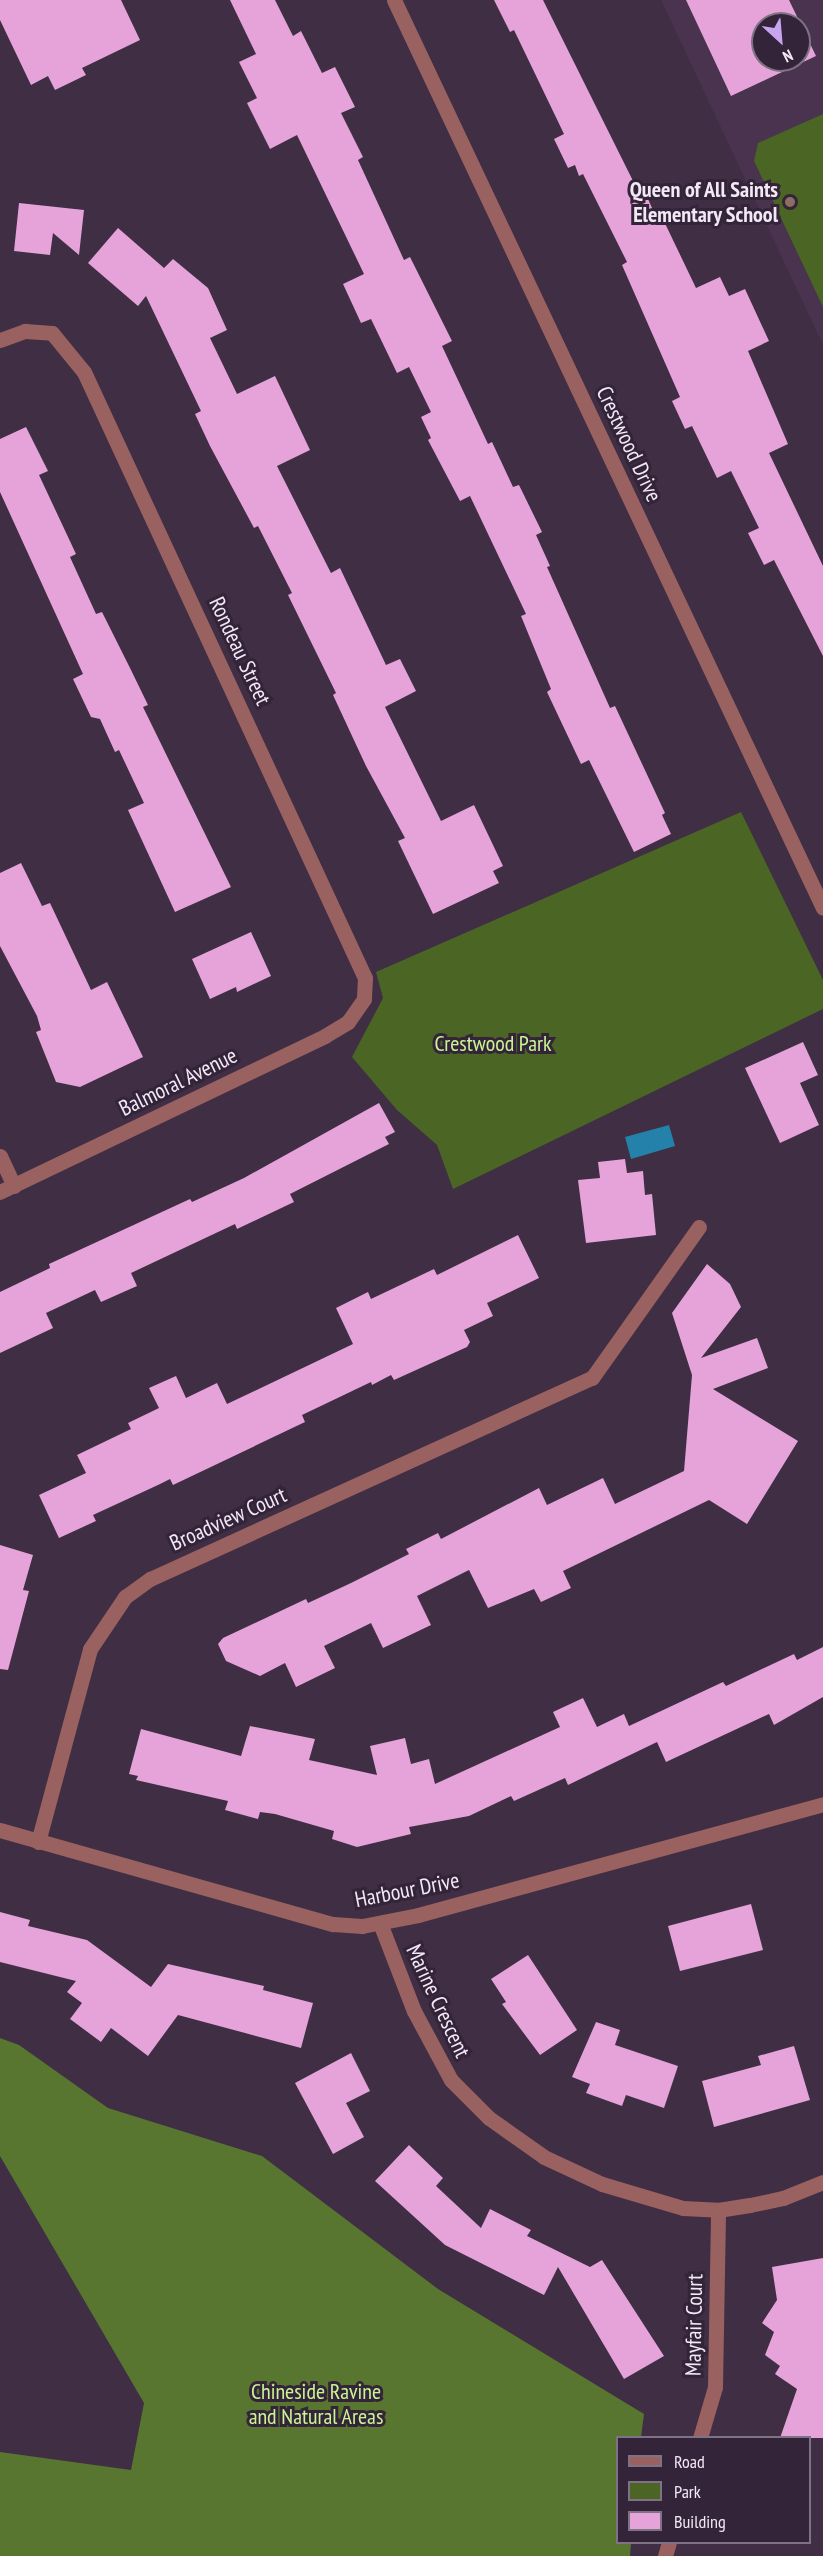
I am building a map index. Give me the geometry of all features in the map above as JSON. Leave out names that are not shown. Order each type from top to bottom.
[{"type":"street","name":"Crestwood Drive","points":[[394,0],[823,908]]},
{"type":"street","name":"Rondeau Street","points":[[0,340],[25,331],[52,333],[80,365],[358,957],[365,978],[364,999]]},
{"type":"street","name":"Balmoral Avenue","points":[[7,1189],[325,1036],[348,1022],[364,999]]},
{"type":"street","points":[[0,1156],[7,1189]]},
{"type":"street","name":"Broadview Court","points":[[38,1842],[90,1649],[125,1597],[150,1579],[592,1378],[699,1227]]},
{"type":"street","name":"Harbour Drive","points":[[0,1830],[333,1924],[380,1923],[823,1804]]},
{"type":"street","name":"Marine Crescent","points":[[380,1923],[414,2011],[451,2080],[489,2118],[544,2157],[602,2184],[683,2208],[718,2210],[783,2198],[823,2182]]},
{"type":"street","name":"Mayfair Court","points":[[701,2436],[715,2386],[718,2210]]},
{"type":"shaded area","name":"Queen of All Saints Elementary School","points":[[661,0],[823,0],[823,345]]},
{"type":"green space","points":[[823,114],[823,307],[754,161],[758,143]]},
{"type":"green space","name":"Crestwood Park","points":[[741,812],[823,980],[823,1009],[453,1189],[437,1145],[397,1110],[352,1057],[383,998],[376,972]]},
{"type":"green space","name":"Chineside Ravine and Natural Areas","points":[[0,2038],[19,2045],[108,2108],[262,2156],[438,2289],[644,2414],[641,2436],[616,2436],[616,2544],[631,2544],[630,2556],[0,2556],[0,2452],[131,2470],[144,2403],[0,2156]]},
{"type":"water","points":[[669,1125],[675,1146],[631,1159],[625,1137]]},
{"type":"building","points":[[0,0],[121,0],[140,40],[82,68],[86,75],[55,90],[48,76],[31,85],[0,20]]},
{"type":"building","points":[[230,0],[275,0],[293,36],[301,31],[322,73],[335,67],[355,107],[341,113],[363,157],[358,160],[404,260],[410,257],[452,341],[442,346],[488,444],[492,442],[513,487],[519,485],[542,532],[536,535],[550,566],[547,567],[610,708],[615,706],[665,813],[662,815],[671,834],[634,852],[589,760],[581,764],[547,692],[551,689],[521,616],[526,614],[470,496],[460,501],[428,440],[431,438],[421,417],[431,412],[409,367],[397,373],[371,319],[361,323],[343,284],[364,274],[297,135],[270,149],[247,103],[257,98],[239,62],[256,54]]},
{"type":"building","points":[[494,0],[543,0],[643,201],[648,199],[656,217],[661,215],[696,288],[720,277],[729,296],[745,289],[769,341],[748,351],[788,444],[769,453],[823,566],[823,656],[774,560],[764,565],[748,533],[759,528],[731,471],[717,478],[692,426],[685,429],[672,401],[680,397],[622,265],[627,262],[583,174],[579,176],[575,165],[568,168],[554,139],[564,134],[514,30],[510,32]]},
{"type":"building","points":[[686,0],[789,0],[795,12],[751,12],[751,72],[782,72],[731,96]]},
{"type":"building","points":[[811,46],[816,56],[811,58]]},
{"type":"building","points":[[19,203],[84,210],[79,255],[53,233],[50,255],[14,251]]},
{"type":"building","points":[[118,228],[164,268],[173,259],[208,288],[227,330],[210,338],[237,394],[275,376],[310,450],[277,466],[331,573],[340,568],[386,665],[400,659],[416,691],[385,707],[441,821],[474,805],[503,866],[493,871],[499,883],[433,914],[398,841],[405,838],[366,766],[333,695],[336,693],[288,595],[292,593],[258,526],[254,528],[210,446],[195,414],[201,411],[146,296],[138,306],[88,263]]},
{"type":"building","points":[[26,427],[48,471],[39,475],[76,554],[70,557],[96,614],[102,612],[131,670],[148,705],[143,707],[231,887],[175,912],[128,810],[144,803],[119,750],[115,752],[100,719],[91,717],[73,679],[83,674],[0,492],[0,439]]},
{"type":"building","points":[[21,863],[42,906],[50,903],[91,990],[107,982],[143,1057],[80,1087],[56,1082],[36,1032],[41,1030],[37,1016],[0,946],[0,873]]},
{"type":"building","points":[[251,932],[271,976],[237,992],[236,987],[210,999],[192,959]]},
{"type":"building","points":[[803,1042],[818,1075],[800,1083],[819,1125],[780,1143],[745,1068]]},
{"type":"building","points":[[379,1103],[395,1132],[385,1137],[389,1144],[290,1194],[294,1202],[237,1229],[235,1224],[131,1273],[137,1286],[101,1302],[95,1290],[46,1313],[53,1328],[0,1353],[0,1292],[50,1268],[49,1264],[190,1199],[192,1202],[244,1178]]},
{"type":"building","points":[[625,1159],[627,1173],[643,1171],[645,1195],[652,1194],[656,1235],[586,1243],[578,1180],[600,1178],[598,1162]]},
{"type":"building","points":[[518,1235],[539,1278],[487,1303],[493,1316],[464,1330],[470,1342],[467,1347],[394,1380],[391,1375],[372,1385],[371,1382],[302,1415],[305,1422],[173,1485],[170,1479],[93,1515],[96,1521],[59,1538],[39,1495],[86,1473],[77,1455],[131,1429],[128,1423],[159,1408],[149,1388],[176,1376],[186,1398],[217,1383],[227,1404],[353,1344],[336,1308],[368,1292],[371,1299],[434,1269],[437,1275]]},
{"type":"building","points":[[707,1264],[730,1284],[741,1307],[701,1358],[757,1338],[768,1368],[713,1389],[798,1441],[747,1524],[709,1500],[563,1571],[571,1588],[541,1602],[534,1589],[488,1608],[469,1570],[417,1596],[431,1625],[383,1648],[371,1623],[324,1646],[335,1668],[296,1687],[285,1663],[260,1676],[226,1661],[218,1644],[223,1638],[306,1599],[308,1603],[351,1583],[409,1554],[406,1549],[438,1533],[441,1539],[539,1488],[547,1505],[603,1478],[615,1504],[684,1471],[692,1375],[672,1313]]},
{"type":"building","points":[[0,1545],[33,1555],[23,1590],[29,1591],[8,1670],[0,1669]]},
{"type":"building","points":[[823,1647],[823,1697],[774,1725],[769,1714],[666,1762],[657,1742],[568,1785],[565,1778],[514,1801],[511,1796],[469,1816],[409,1827],[411,1834],[357,1847],[332,1839],[334,1831],[275,1814],[260,1812],[258,1819],[225,1810],[228,1801],[136,1780],[138,1776],[129,1774],[141,1729],[241,1756],[250,1726],[315,1739],[309,1760],[377,1775],[370,1746],[405,1738],[411,1764],[429,1759],[435,1784],[560,1727],[553,1712],[583,1698],[597,1727],[624,1714],[629,1726],[723,1682],[726,1686],[794,1654],[797,1660]]},
{"type":"building","points":[[751,1904],[763,1950],[680,1971],[668,1926]]},
{"type":"building","points":[[0,1912],[30,1920],[28,1926],[87,1940],[151,1987],[168,1964],[264,1986],[263,1990],[313,2003],[301,2048],[178,2015],[148,2056],[111,2028],[101,2042],[70,2019],[82,2003],[67,1992],[76,1981],[0,1962]]},
{"type":"building","points":[[528,1955],[577,2030],[540,2055],[502,2004],[506,2002],[491,1979]]},
{"type":"building","points":[[596,2022],[620,2030],[615,2045],[678,2066],[664,2108],[626,2095],[622,2106],[586,2093],[590,2084],[572,2077]]},
{"type":"building","points":[[794,2046],[810,2100],[714,2127],[702,2081],[761,2065],[758,2056]]},
{"type":"building","points":[[351,2053],[370,2091],[346,2103],[364,2137],[333,2154],[295,2083]]},
{"type":"building","points":[[409,2145],[443,2178],[436,2186],[481,2228],[490,2209],[531,2230],[527,2236],[590,2267],[602,2260],[664,2356],[624,2379],[558,2267],[544,2295],[445,2245],[375,2181]]},
{"type":"building","points":[[823,2258],[823,2438],[781,2436],[797,2389],[775,2374],[780,2366],[765,2355],[774,2332],[762,2323],[777,2300],[772,2267]]},
{"type":"place","name":"Queen of All Saints Elementary School","points":[[790,202]]}]
